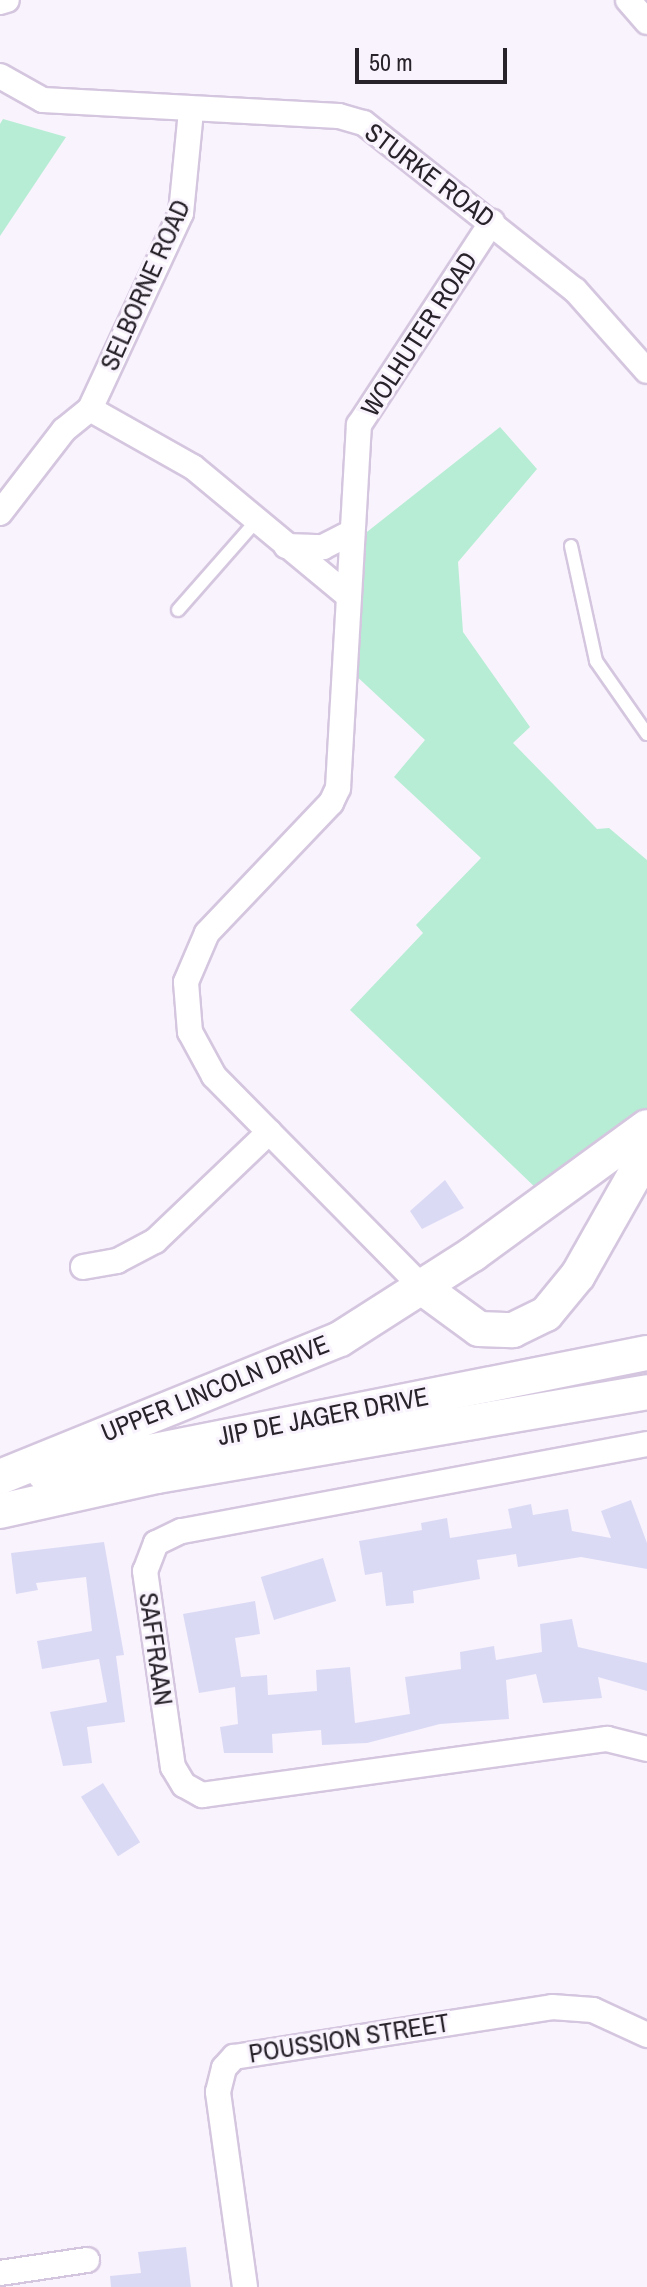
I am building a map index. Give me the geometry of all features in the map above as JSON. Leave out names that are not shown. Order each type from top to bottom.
[{"type":"main road","name":"UPPER LINCOLN DRIVE","points":[[0,1479],[340,1339],[473,1254],[647,1127]]},
{"type":"main road","points":[[423,1288],[479,1329],[524,1326],[557,1305],[647,1153]]},
{"type":"main road","points":[[473,1254],[465,1294],[479,1329]]},
{"type":"main road","name":"JIP DE JAGER DRIVE","points":[[0,1479],[647,1353]]},
{"type":"main road","name":"JIP DE JAGER DRIVE","points":[[0,1511],[157,1476],[647,1392]]},
{"type":"street","points":[[0,2],[7,0]]},
{"type":"street","points":[[628,0],[647,22]]},
{"type":"street","name":"STURKE ROAD","points":[[8,81],[43,100],[191,111],[339,116],[364,123],[575,290],[647,371]]},
{"type":"street","name":"SELBORNE ROAD","points":[[90,409],[181,213],[191,111]]},
{"type":"street","name":"WOLHUTER ROAD","points":[[423,1288],[214,1076],[196,1048],[186,982],[207,933],[331,803],[338,788],[347,683],[345,593],[348,534],[359,425],[492,222]]},
{"type":"street","points":[[0,513],[64,430],[90,409],[193,467],[345,593]]},
{"type":"street","points":[[286,546],[323,547],[348,534]]},
{"type":"street","points":[[83,1267],[117,1261],[155,1241],[269,1132]]},
{"type":"street","name":"SAFFRAAN","points":[[647,1444],[181,1531],[156,1543],[145,1571],[173,1767],[184,1785],[202,1795],[607,1739],[647,1749]]},
{"type":"street","name":"POUSSION STREET","points":[[245,2287],[218,2092],[224,2068],[234,2057],[552,2007],[593,2010],[647,2035]]},
{"type":"street","points":[[0,2273],[87,2260]]},
{"type":"lane","points":[[178,610],[257,520]]},
{"type":"lane","points":[[571,546],[596,661],[647,734]]},
{"type":"green space","points":[[3,119],[66,137],[0,236],[0,124]]},
{"type":"green space","points":[[500,427],[537,469],[458,562],[463,632],[530,727],[513,743],[597,829],[609,828],[647,860],[647,1109],[539,1191],[350,1010],[423,933],[416,925],[481,858],[394,777],[425,740],[352,672],[358,539]]},
{"type":"building","points":[[445,1180],[464,1208],[422,1229],[410,1211]]},
{"type":"building","points":[[631,1500],[647,1543],[647,1569],[581,1557],[518,1567],[516,1554],[477,1560],[480,1579],[413,1591],[414,1603],[386,1606],[382,1572],[365,1575],[359,1541],[422,1530],[421,1523],[447,1518],[450,1538],[512,1528],[508,1509],[531,1504],[533,1515],[568,1509],[572,1531],[611,1538],[601,1511]]},
{"type":"building","points":[[104,1542],[124,1655],[116,1656],[125,1722],[87,1727],[92,1763],[63,1766],[50,1712],[107,1702],[99,1659],[42,1669],[37,1641],[92,1631],[86,1577],[36,1583],[38,1590],[16,1594],[11,1553]]},
{"type":"building","points":[[323,1558],[336,1601],[274,1620],[261,1577]]},
{"type":"building","points":[[255,1601],[260,1634],[235,1638],[241,1677],[267,1675],[268,1695],[317,1691],[316,1670],[350,1667],[355,1723],[410,1714],[405,1677],[461,1669],[460,1652],[494,1646],[496,1660],[542,1652],[540,1624],[572,1619],[578,1647],[647,1663],[647,1691],[598,1677],[602,1698],[543,1703],[536,1674],[506,1680],[509,1719],[440,1724],[367,1743],[322,1745],[321,1730],[272,1734],[273,1753],[224,1753],[220,1727],[238,1724],[235,1687],[199,1693],[183,1614]]},
{"type":"building","points":[[103,1783],[140,1842],[118,1856],[81,1797]]},
{"type":"building","points":[[186,2247],[191,2287],[111,2287],[110,2276],[141,2273],[138,2252]]}]
